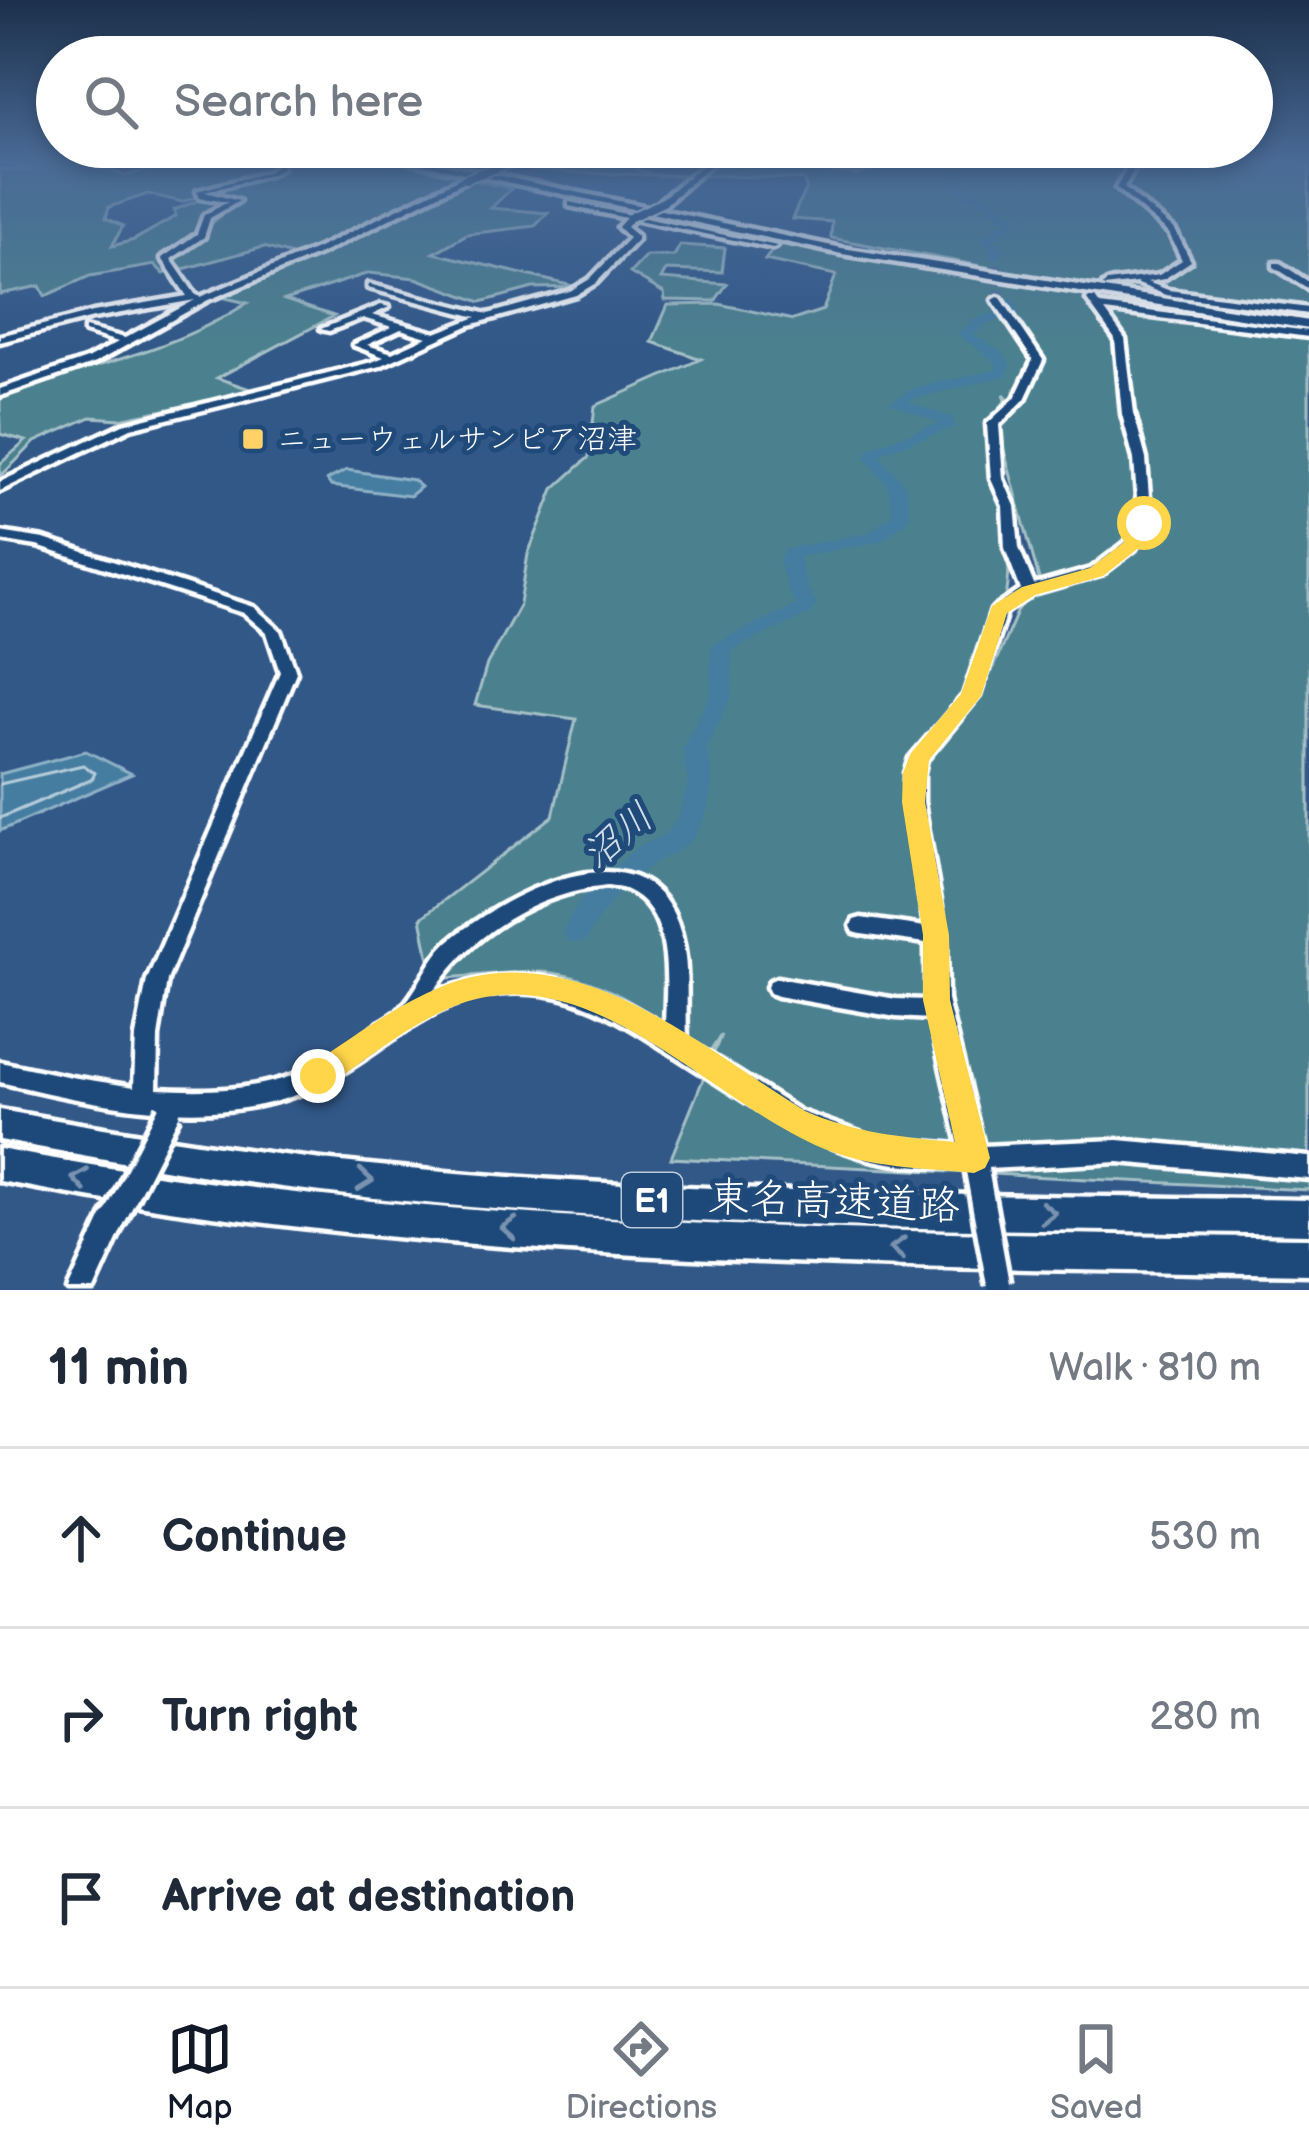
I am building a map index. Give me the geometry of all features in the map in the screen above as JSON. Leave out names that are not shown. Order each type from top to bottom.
[{"type":"highway","points":[[702,221],[864,255],[1309,322]]},
{"type":"highway","points":[[734,221],[873,250],[1309,322]]},
{"type":"highway","points":[[0,1114],[286,1171]]},
{"type":"highway","name":"東名高速道路","points":[[0,1125],[286,1171],[438,1187],[734,1205],[1309,1217]]},
{"type":"highway","name":"東名高速道路","points":[[0,1165],[140,1188],[427,1223],[806,1244],[1309,1256]]},
{"type":"street","points":[[192,297],[166,258],[200,235],[205,221]]},
{"type":"street","points":[[0,393],[91,361],[205,298],[378,221]]},
{"type":"street","points":[[0,487],[127,426],[376,364],[434,336],[586,286],[634,238],[622,227],[627,221]]},
{"type":"street","points":[[646,221],[772,246]]},
{"type":"street","points":[[1107,285],[1166,275],[1187,261],[1172,232],[1159,221]]},
{"type":"street","points":[[1277,265],[1309,286]]},
{"type":"street","points":[[1137,280],[1166,292],[1309,322]]},
{"type":"street","points":[[371,286],[489,317]]},
{"type":"street","points":[[0,339],[72,318],[205,298]]},
{"type":"street","points":[[998,300],[1038,360],[1020,399],[993,424],[997,479],[1009,506],[1012,548],[1029,591]]},
{"type":"street","points":[[999,1287],[940,1010],[936,936],[914,802],[914,773],[919,758],[971,696],[999,610],[1029,591],[1096,572],[1130,546],[1144,523],[1140,459],[1128,414],[1120,338],[1096,304],[1309,322]]},
{"type":"street","points":[[369,340],[328,328],[384,307]]},
{"type":"street","points":[[109,313],[123,317]]},
{"type":"street","points":[[363,315],[434,336]]},
{"type":"street","points":[[392,356],[358,345],[401,326]]},
{"type":"street","points":[[88,330],[128,342]]},
{"type":"street","points":[[0,536],[39,542],[234,603],[268,623],[286,660],[288,672],[157,980],[147,1037],[145,1096]]},
{"type":"street","points":[[407,1016],[450,952],[502,914],[545,889],[621,880],[652,898],[667,930],[678,990],[676,1043]]},
{"type":"street","points":[[861,926],[936,936]]},
{"type":"street","points":[[0,1072],[145,1096],[172,1105],[256,1096],[289,1088],[345,1061],[407,1016],[476,988],[551,984],[599,999],[794,1120],[874,1150],[976,1164],[1118,1151],[1309,1168]]},
{"type":"street","points":[[777,987],[896,1008],[940,1010]]},
{"type":"street","points":[[81,1290],[172,1105]]},
{"type":"green space","points":[[0,221],[113,221],[123,226],[112,246],[167,221],[203,221],[195,235],[160,254],[159,261],[171,271],[164,274],[155,265],[90,276],[45,296],[40,286],[0,294]]},
{"type":"green space","points":[[215,221],[540,221],[535,226],[467,234],[434,253],[577,287],[533,288],[481,302],[416,278],[369,273],[285,300],[334,316],[217,378],[256,391],[120,419],[91,417],[35,442],[0,477],[0,464],[26,441],[0,434],[0,396],[189,334],[247,303],[217,296],[299,257],[264,247],[183,269],[172,257]]},
{"type":"green space","points":[[821,221],[1309,221],[1309,316],[1056,280],[831,238],[832,222]]},
{"type":"green space","points":[[777,244],[1309,330],[1309,1190],[671,1158],[721,1035],[710,1052],[627,1000],[559,974],[433,979],[421,918],[553,816],[576,719],[475,705],[487,664],[520,604],[528,554],[554,489],[589,457],[595,406],[701,359],[652,342],[668,305],[719,304],[793,320],[823,310],[836,275],[765,260]],"holes":[[[1004,394],[1012,403],[1001,420],[1000,436],[1039,579],[1025,594],[988,679],[982,675],[1004,607],[1009,564],[986,426],[1006,400]]]},
{"type":"green space","points":[[680,245],[725,248],[722,272],[666,270],[661,279],[727,284],[715,301],[665,300],[664,293],[630,273],[646,256],[674,256]]},
{"type":"water","points":[[347,470],[413,480],[421,487],[410,496],[331,486],[327,480]]},
{"type":"water","points":[[86,751],[132,774],[0,831],[0,774]]},
{"type":"waterway","name":"沼川","points":[[994,257],[998,249],[986,240],[1012,221]]},
{"type":"waterway","name":"沼川","points":[[576,932],[605,890],[645,855],[675,840],[691,817],[701,783],[694,749],[721,696],[722,647],[804,609],[807,603],[797,590],[788,560],[793,553],[874,537],[901,517],[897,486],[873,457],[877,448],[947,428],[947,421],[898,403],[920,391],[1001,373],[1004,366],[998,356],[964,334],[980,322],[1014,311],[1009,303]]},
{"type":"tunnel","points":[[998,264],[1001,286]]},
{"type":"tunnel","points":[[998,300],[1002,283]]},
{"type":"place","name":"ニューウェルサンピア沼津","points":[[253,439]]},
{"type":"route","points":[[318,1076],[407,1016],[452,995],[502,984],[551,984],[599,999],[794,1120],[833,1138],[874,1150],[974,1158],[937,1000],[936,935],[914,802],[914,773],[919,758],[971,696],[999,610],[1029,591],[1096,572],[1130,546],[1144,523]]}]
